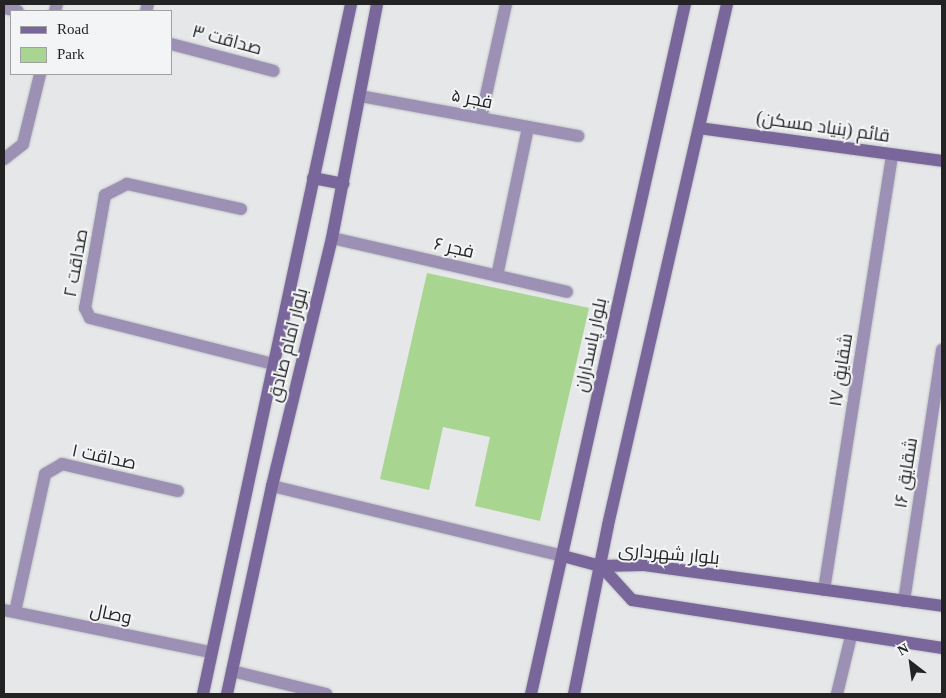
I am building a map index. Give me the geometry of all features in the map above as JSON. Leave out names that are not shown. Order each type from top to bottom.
[{"type":"main road","name":"بلوار امام صادق","points":[[203,694],[351,4]]},
{"type":"main road","name":"بلوار امام صادق","points":[[227,694],[272,486],[332,238],[377,4]]},
{"type":"main road","name":"بلوار پاسداران","points":[[530,694],[563,556],[685,4]]},
{"type":"main road","points":[[574,694],[727,4]]},
{"type":"main road","name":"قائم (بنیاد مسکن)","points":[[699,128],[942,161]]},
{"type":"main road","points":[[313,178],[343,184]]},
{"type":"main road","points":[[249,482],[272,486]]},
{"type":"main road","points":[[563,556],[601,566]]},
{"type":"main road","name":"بلوار شهرداری","points":[[601,566],[644,565],[942,606]]},
{"type":"main road","name":"بلوار شهرداری","points":[[601,566],[632,600],[851,636],[942,648]]},
{"type":"street","points":[[481,118],[506,4]]},
{"type":"street","name":"صداقت ۳","points":[[172,44],[274,71]]},
{"type":"street","points":[[4,159],[23,144],[40,75]]},
{"type":"street","name":"فجر ۵","points":[[360,96],[578,136]]},
{"type":"street","points":[[497,276],[528,127]]},
{"type":"street","name":"شقایق ۱۷","points":[[824,590],[892,154]]},
{"type":"street","name":"صداقت ۲","points":[[241,209],[127,184],[105,195],[85,308],[90,318],[273,364]]},
{"type":"street","name":"فجر ۶","points":[[332,238],[568,292]]},
{"type":"street","name":"شقایق ۱۶","points":[[904,601],[942,350]]},
{"type":"street","name":"صداقت ۱","points":[[9,611],[45,474],[62,464],[178,491]]},
{"type":"street","points":[[272,486],[563,556]]},
{"type":"street","name":"وصال","points":[[9,611],[211,652]]},
{"type":"street","points":[[837,694],[851,636]]},
{"type":"street","points":[[232,671],[326,694]]},
{"type":"green space","points":[[427,273],[589,308],[540,521],[475,506],[490,437],[443,427],[429,490],[380,479]]}]
